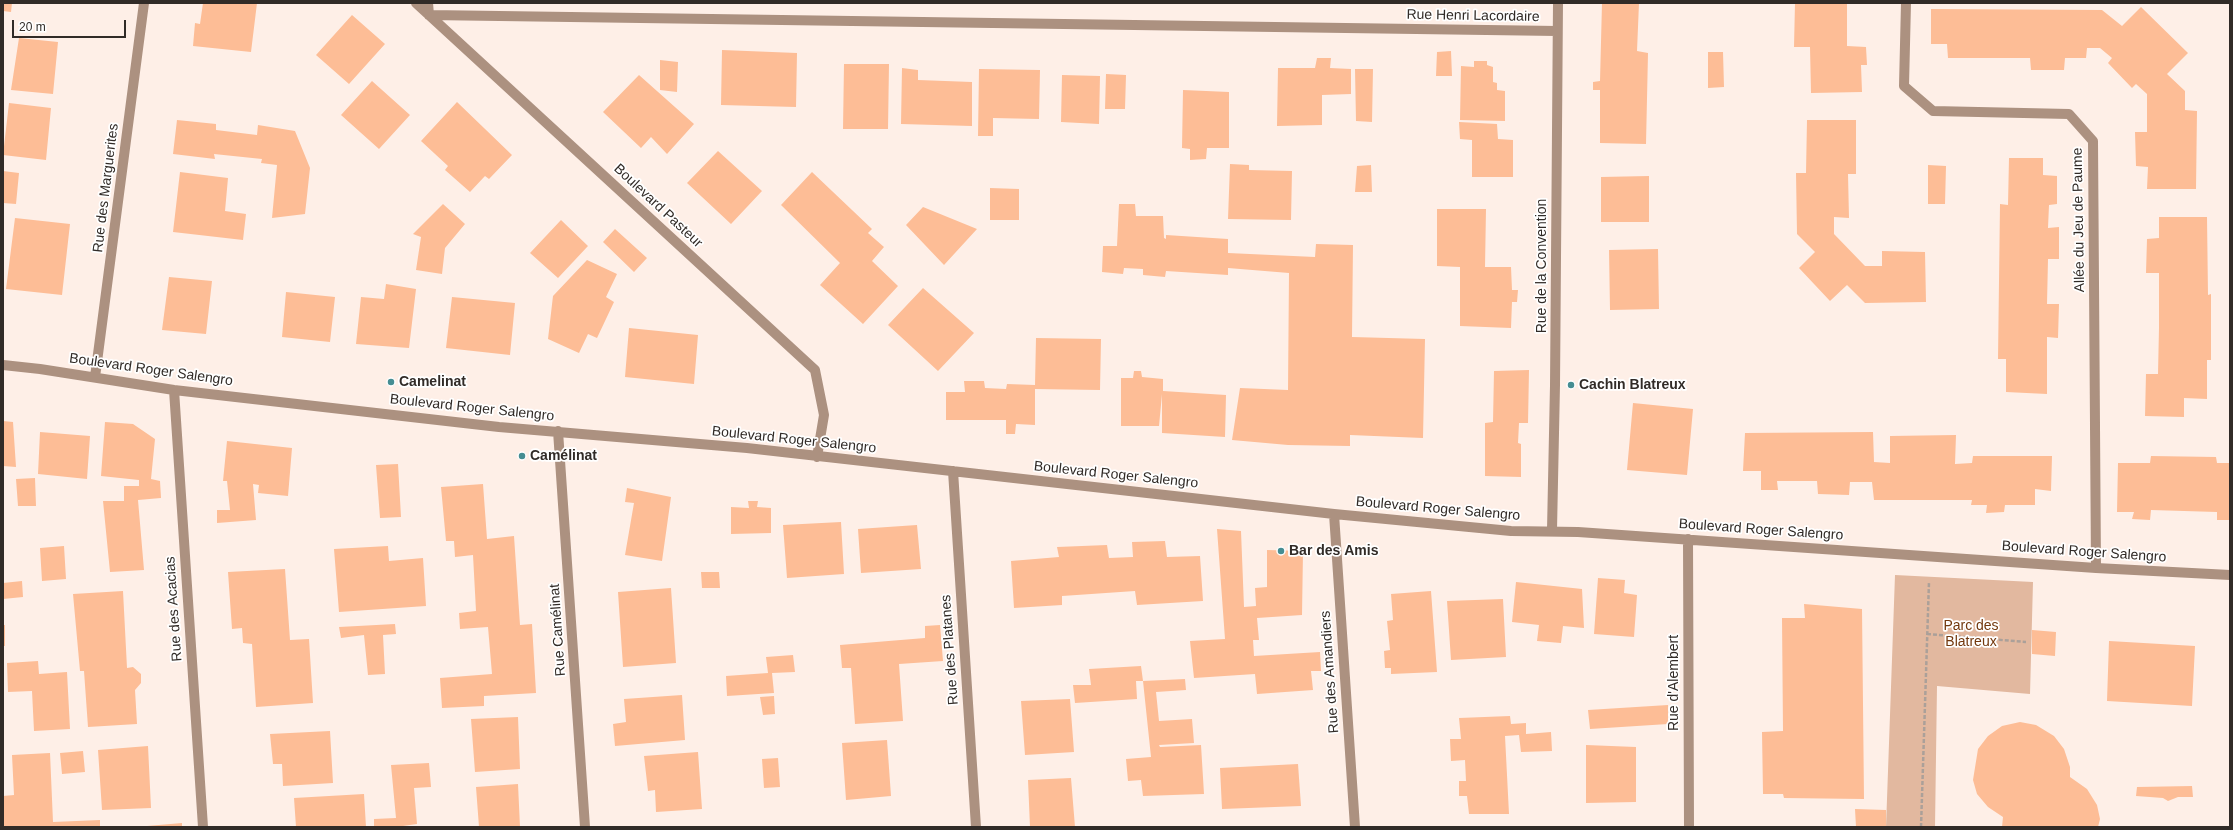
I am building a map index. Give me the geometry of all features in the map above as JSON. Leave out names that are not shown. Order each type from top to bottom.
[{"type":"street","name":"Rue des Marguerites","points":[[95,377],[144,3]]},
{"type":"street","name":"Boulevard Pasteur","points":[[416,3],[815,370],[824,415],[817,457]]},
{"type":"street","points":[[428,3],[428,15]]},
{"type":"street","name":"Rue de la Convention","points":[[1552,530],[1556,385],[1558,3]]},
{"type":"street","name":"Allée du Jeu de Paume","points":[[1906,3],[1904,86],[1933,111],[2069,114],[2092,141],[2096,568]]},
{"type":"street","name":"Rue Henri Lacordaire","points":[[428,15],[1557,31]]},
{"type":"street","name":"Boulevard Roger Salengro","points":[[3,365],[95,377],[174,390],[500,427],[747,448],[1334,514],[1511,531],[1552,530],[2096,568],[2230,575]]},
{"type":"street","name":"Rue des Acacias","points":[[174,390],[203,827]]},
{"type":"street","name":"Rue Camélinat","points":[[558,431],[585,827]]},
{"type":"street","name":"Rue des Platanes","points":[[953,471],[976,827]]},
{"type":"street","name":"Rue des Amandiers","points":[[1334,514],[1355,827]]},
{"type":"street","name":"Rue d'Alembert","points":[[1688,539],[1689,827]]},
{"type":"path","points":[[1921,827],[1931,556]]},
{"type":"path","points":[[1927,634],[2026,642]]},
{"type":"green space","name":"Parc des Blatreux","points":[[1895,575],[2033,582],[2030,694],[1937,686],[1935,827],[1886,827]]},
{"type":"building","points":[[3,3],[12,3],[11,12],[3,11]]},
{"type":"building","points":[[203,3],[257,3],[251,52],[193,46],[195,23],[200,24]]},
{"type":"building","points":[[1602,3],[1639,3],[1637,51],[1648,53],[1646,144],[1600,143],[1600,90],[1593,90],[1593,82],[1600,81]]},
{"type":"building","points":[[1795,3],[1847,3],[1847,46],[1866,47],[1867,65],[1861,65],[1862,92],[1811,93],[1810,47],[1794,47]]},
{"type":"building","points":[[2141,7],[2188,53],[2167,74],[2185,91],[2185,110],[2197,111],[2196,189],[2147,189],[2148,167],[2136,166],[2135,132],[2147,132],[2147,94],[2136,84],[2132,88],[2108,63],[2112,58],[2100,48],[2087,48],[2086,58],[2065,58],[2064,70],[2031,70],[2030,58],[1948,58],[1947,44],[1931,44],[1931,9],[2102,10],[2122,26]]},
{"type":"building","points":[[352,15],[385,44],[349,84],[316,55]]},
{"type":"building","points":[[19,38],[58,42],[53,94],[11,90]]},
{"type":"building","points":[[722,50],[797,53],[796,107],[721,105]]},
{"type":"building","points":[[1451,51],[1452,76],[1436,76],[1437,52]]},
{"type":"building","points":[[1708,52],[1723,52],[1724,87],[1708,88]]},
{"type":"building","points":[[1317,58],[1331,58],[1330,68],[1351,69],[1351,94],[1322,95],[1322,125],[1277,126],[1278,68],[1315,68]]},
{"type":"building","points":[[660,60],[678,62],[677,92],[660,90]]},
{"type":"building","points":[[1474,61],[1487,61],[1487,65],[1493,67],[1493,82],[1497,83],[1497,90],[1505,91],[1505,121],[1460,120],[1461,66],[1474,67]]},
{"type":"building","points":[[844,64],[889,64],[888,129],[843,129]]},
{"type":"building","points":[[902,68],[918,70],[918,80],[972,82],[972,126],[901,124]]},
{"type":"building","points":[[979,69],[1040,70],[1039,119],[993,118],[993,136],[978,136]]},
{"type":"building","points":[[1355,69],[1373,69],[1372,122],[1356,121]]},
{"type":"building","points":[[1106,74],[1126,75],[1125,109],[1105,109]]},
{"type":"building","points":[[639,75],[694,124],[667,154],[651,137],[641,148],[603,112]]},
{"type":"building","points":[[1062,75],[1100,76],[1099,124],[1061,122]]},
{"type":"building","points":[[372,81],[410,115],[379,149],[341,115]]},
{"type":"building","points":[[1183,90],[1229,92],[1229,148],[1207,148],[1206,159],[1190,160],[1190,149],[1182,148]]},
{"type":"building","points":[[457,102],[512,155],[489,179],[485,176],[470,192],[445,170],[448,166],[421,141]]},
{"type":"building","points":[[9,103],[51,108],[46,160],[3,155]]},
{"type":"building","points":[[177,120],[216,124],[216,130],[257,135],[258,125],[295,131],[310,168],[305,214],[272,218],[277,165],[261,163],[262,159],[214,154],[215,159],[173,154]]},
{"type":"building","points":[[1807,120],[1856,120],[1856,174],[1848,174],[1849,218],[1834,217],[1834,234],[1865,266],[1882,266],[1882,251],[1925,252],[1926,302],[1865,303],[1847,285],[1830,301],[1799,268],[1815,252],[1797,234],[1796,173],[1806,173]]},
{"type":"building","points":[[1459,122],[1497,124],[1498,139],[1513,140],[1513,177],[1472,177],[1472,140],[1460,139]]},
{"type":"building","points":[[718,151],[762,191],[731,224],[687,183]]},
{"type":"building","points":[[2009,158],[2043,158],[2043,175],[2057,176],[2057,204],[2049,205],[2048,228],[2059,227],[2059,259],[2048,259],[2047,304],[2059,304],[2058,338],[2047,337],[2047,394],[2006,392],[2006,359],[1998,359],[2000,204],[2008,205]]},
{"type":"building","points":[[1230,164],[1249,165],[1249,170],[1292,171],[1291,220],[1228,219]]},
{"type":"building","points":[[1371,165],[1372,192],[1355,192],[1357,166]]},
{"type":"building","points":[[1928,165],[1946,166],[1945,204],[1928,204]]},
{"type":"building","points":[[3,171],[19,173],[16,204],[3,203]]},
{"type":"building","points":[[180,172],[228,178],[225,211],[246,214],[243,240],[173,232]]},
{"type":"building","points":[[812,172],[872,229],[868,233],[884,247],[872,261],[898,286],[863,324],[820,285],[840,263],[781,205]]},
{"type":"building","points":[[1649,176],[1649,222],[1601,222],[1601,177]]},
{"type":"building","points":[[990,188],[1019,189],[1019,220],[990,220]]},
{"type":"building","points":[[443,204],[465,224],[445,248],[442,274],[416,270],[421,237],[413,234]]},
{"type":"building","points":[[1119,204],[1135,204],[1136,216],[1163,216],[1164,238],[1166,239],[1166,235],[1228,239],[1228,253],[1315,257],[1316,244],[1353,245],[1352,337],[1425,339],[1423,438],[1350,435],[1350,446],[1288,445],[1232,440],[1240,388],[1288,390],[1289,273],[1228,268],[1228,275],[1166,271],[1165,277],[1143,275],[1143,269],[1124,268],[1123,274],[1102,272],[1103,246],[1117,246]]},
{"type":"building","points":[[923,207],[977,229],[944,265],[906,225]]},
{"type":"building","points":[[1437,209],[1486,209],[1485,267],[1511,267],[1512,290],[1518,290],[1517,302],[1512,302],[1511,328],[1460,326],[1460,267],[1437,266]]},
{"type":"building","points":[[2159,217],[2207,217],[2208,295],[2211,294],[2211,360],[2207,360],[2207,399],[2184,398],[2184,417],[2145,416],[2146,374],[2158,374],[2159,328],[2159,273],[2146,273],[2147,239],[2159,238]]},
{"type":"building","points":[[15,218],[70,224],[62,295],[6,289]]},
{"type":"building","points":[[561,220],[588,246],[558,278],[530,253]]},
{"type":"building","points":[[615,229],[647,258],[634,272],[603,242]]},
{"type":"building","points":[[1658,249],[1659,309],[1610,310],[1609,250]]},
{"type":"building","points":[[587,260],[617,274],[606,297],[614,302],[597,338],[588,334],[579,353],[548,339],[553,296]]},
{"type":"building","points":[[169,277],[212,281],[206,334],[162,330]]},
{"type":"building","points":[[386,284],[416,289],[409,348],[356,344],[361,297],[384,299]]},
{"type":"building","points":[[923,288],[974,333],[938,371],[888,325]]},
{"type":"building","points":[[286,292],[335,297],[330,342],[282,337]]},
{"type":"building","points":[[452,297],[515,303],[510,355],[446,348]]},
{"type":"building","points":[[629,328],[698,335],[694,384],[625,377]]},
{"type":"building","points":[[1036,338],[1101,339],[1100,390],[1035,389],[1035,425],[1016,424],[1015,434],[1006,434],[1006,420],[946,420],[946,392],[965,392],[964,381],[984,381],[985,388],[1006,389],[1007,384],[1035,385]]},
{"type":"building","points":[[1529,370],[1528,423],[1519,423],[1518,443],[1521,444],[1521,477],[1485,476],[1485,423],[1493,422],[1494,371]]},
{"type":"building","points":[[1134,371],[1141,371],[1142,377],[1163,379],[1163,391],[1226,395],[1225,437],[1162,433],[1162,394],[1159,426],[1121,426],[1121,378],[1133,378]]},
{"type":"building","points":[[1633,403],[1693,409],[1687,475],[1627,470]]},
{"type":"building","points":[[3,421],[13,422],[16,467],[3,466]]},
{"type":"building","points":[[105,422],[133,424],[155,439],[151,479],[160,481],[161,498],[138,500],[144,570],[110,572],[103,501],[124,501],[124,486],[139,486],[139,480],[101,476]]},
{"type":"building","points":[[40,432],[90,436],[87,479],[38,474]]},
{"type":"building","points":[[1873,432],[1874,462],[1890,463],[1890,436],[1956,435],[1955,464],[1972,463],[1973,456],[2052,456],[2051,491],[2035,489],[2035,505],[2005,505],[2004,512],[1986,513],[1987,505],[1971,505],[1972,500],[1874,500],[1872,482],[1850,482],[1849,495],[1818,494],[1817,481],[1777,481],[1778,490],[1761,490],[1761,471],[1743,471],[1745,433]]},
{"type":"building","points":[[227,441],[292,448],[288,496],[258,493],[259,485],[253,484],[256,520],[217,523],[217,510],[230,510],[227,481],[223,481]]},
{"type":"building","points":[[2151,456],[2216,457],[2217,463],[2230,463],[2230,520],[2217,520],[2217,512],[2151,510],[2150,520],[2132,519],[2134,512],[2117,512],[2118,463],[2150,463]]},
{"type":"building","points":[[398,464],[401,517],[380,518],[376,465]]},
{"type":"building","points":[[35,478],[36,506],[18,506],[16,479]]},
{"type":"building","points":[[483,484],[487,539],[514,536],[520,625],[532,624],[536,693],[484,696],[484,706],[442,708],[440,678],[492,674],[488,627],[460,629],[459,613],[476,611],[473,555],[455,557],[454,541],[446,541],[441,487]]},
{"type":"building","points":[[627,488],[671,497],[662,561],[625,555],[634,503],[625,502]]},
{"type":"building","points":[[748,501],[758,501],[757,507],[771,508],[771,533],[731,534],[731,507],[749,508]]},
{"type":"building","points":[[841,522],[844,574],[787,578],[783,525]]},
{"type":"building","points":[[917,525],[921,569],[861,573],[858,529]]},
{"type":"building","points":[[1217,529],[1241,531],[1244,607],[1256,606],[1255,588],[1267,587],[1267,550],[1303,551],[1302,615],[1257,618],[1259,640],[1253,640],[1254,656],[1320,652],[1321,671],[1311,671],[1313,690],[1257,694],[1255,674],[1194,678],[1190,641],[1225,639]]},
{"type":"building","points":[[1165,541],[1167,557],[1200,556],[1203,601],[1137,605],[1135,591],[1062,596],[1062,605],[1014,608],[1011,561],[1059,557],[1057,547],[1107,545],[1109,558],[1133,557],[1132,542]]},
{"type":"building","points":[[64,546],[66,579],[42,581],[40,548]]},
{"type":"building","points":[[388,546],[389,561],[423,558],[426,606],[339,612],[334,549]]},
{"type":"building","points":[[285,569],[290,640],[309,639],[313,703],[256,707],[252,644],[243,643],[242,628],[232,629],[228,572]]},
{"type":"building","points":[[701,572],[719,572],[720,588],[702,588]]},
{"type":"building","points":[[1598,578],[1625,580],[1624,593],[1637,595],[1634,637],[1594,634]]},
{"type":"building","points":[[22,581],[23,597],[3,599],[3,583]]},
{"type":"building","points":[[1516,582],[1582,589],[1584,628],[1563,626],[1561,643],[1537,641],[1539,625],[1512,622]]},
{"type":"building","points":[[671,588],[676,663],[623,667],[618,592]]},
{"type":"building","points":[[123,591],[127,668],[133,667],[141,674],[141,683],[135,690],[137,724],[88,727],[84,671],[80,671],[73,594]]},
{"type":"building","points":[[1431,591],[1437,672],[1391,674],[1391,668],[1385,668],[1384,651],[1390,650],[1387,621],[1393,620],[1391,594]]},
{"type":"building","points":[[1503,599],[1506,657],[1451,660],[1447,601]]},
{"type":"building","points":[[1804,604],[1862,609],[1864,799],[1784,798],[1783,794],[1763,794],[1762,732],[1783,731],[1782,618],[1805,618]]},
{"type":"building","points":[[395,624],[396,634],[383,635],[385,674],[368,675],[364,635],[341,638],[339,627]]},
{"type":"building","points":[[3,625],[5,625],[5,646],[3,646]]},
{"type":"building","points":[[940,625],[943,661],[899,664],[903,721],[855,724],[851,668],[842,668],[840,645],[925,638],[925,626]]},
{"type":"building","points":[[2032,630],[2056,632],[2055,656],[2032,654]]},
{"type":"building","points":[[2109,641],[2195,646],[2192,706],[2107,701]]},
{"type":"building","points":[[793,655],[795,672],[772,673],[774,693],[727,696],[726,676],[768,673],[766,657]]},
{"type":"building","points":[[38,661],[39,674],[67,672],[70,729],[34,731],[32,691],[8,692],[7,663]]},
{"type":"building","points":[[1141,666],[1143,681],[1136,681],[1137,699],[1075,703],[1073,685],[1091,685],[1089,669]]},
{"type":"building","points":[[1185,679],[1186,690],[1156,692],[1159,721],[1192,719],[1194,743],[1159,745],[1160,747],[1201,745],[1204,794],[1143,796],[1141,780],[1128,781],[1126,759],[1151,757],[1143,681]]},
{"type":"building","points":[[682,695],[685,740],[615,746],[613,724],[626,722],[624,699]]},
{"type":"building","points":[[774,696],[775,714],[763,715],[760,697]]},
{"type":"building","points":[[1070,699],[1074,752],[1025,755],[1021,701]]},
{"type":"building","points":[[1668,705],[1668,724],[1590,729],[1588,710]]},
{"type":"building","points":[[1510,716],[1511,724],[1526,723],[1526,734],[1551,732],[1552,751],[1521,752],[1519,735],[1505,736],[1509,814],[1469,814],[1467,796],[1459,796],[1459,781],[1466,781],[1465,760],[1451,761],[1450,739],[1461,739],[1459,718]]},
{"type":"building","points":[[518,717],[520,769],[475,772],[471,719]]},
{"type":"building","points":[[2020,722],[2036,725],[2054,736],[2064,749],[2070,767],[2070,777],[2087,789],[2097,805],[2100,819],[2098,827],[2002,827],[2003,817],[1988,807],[1977,794],[1973,780],[1978,749],[1988,736],[2002,726]]},
{"type":"building","points":[[330,731],[333,783],[283,786],[282,764],[273,764],[270,734]]},
{"type":"building","points":[[887,740],[891,796],[846,800],[842,743]]},
{"type":"building","points":[[1586,745],[1636,747],[1636,802],[1586,803]]},
{"type":"building","points":[[148,746],[151,808],[102,810],[98,750]]},
{"type":"building","points":[[83,751],[85,772],[62,774],[60,753]]},
{"type":"building","points":[[698,752],[702,809],[656,812],[655,790],[648,791],[644,756]]},
{"type":"building","points":[[50,753],[53,822],[100,820],[100,827],[3,827],[3,796],[14,795],[12,755]]},
{"type":"building","points":[[778,758],[780,787],[764,788],[762,759]]},
{"type":"building","points":[[429,763],[431,787],[414,788],[417,824],[396,827],[374,827],[374,819],[396,818],[391,765]]},
{"type":"building","points":[[1298,764],[1301,806],[1222,809],[1220,768]]},
{"type":"building","points":[[1071,778],[1075,827],[1030,827],[1028,780]]},
{"type":"building","points":[[518,784],[520,827],[479,827],[476,787]]},
{"type":"building","points":[[2192,786],[2193,797],[2178,797],[2168,801],[2163,798],[2136,796],[2137,787]]},
{"type":"building","points":[[364,794],[366,827],[296,827],[294,798]]},
{"type":"building","points":[[1855,809],[1886,810],[1886,827],[1856,827]]},
{"type":"building","points":[[182,823],[182,827],[147,827],[147,826]]},
{"type":"place","name":"Camelinat","points":[[391,382]]},
{"type":"place","name":"Cachin Blatreux","points":[[1571,385]]},
{"type":"place","name":"Camélinat","points":[[522,456]]},
{"type":"place","name":"Bar des Amis","points":[[1281,551]]}]
